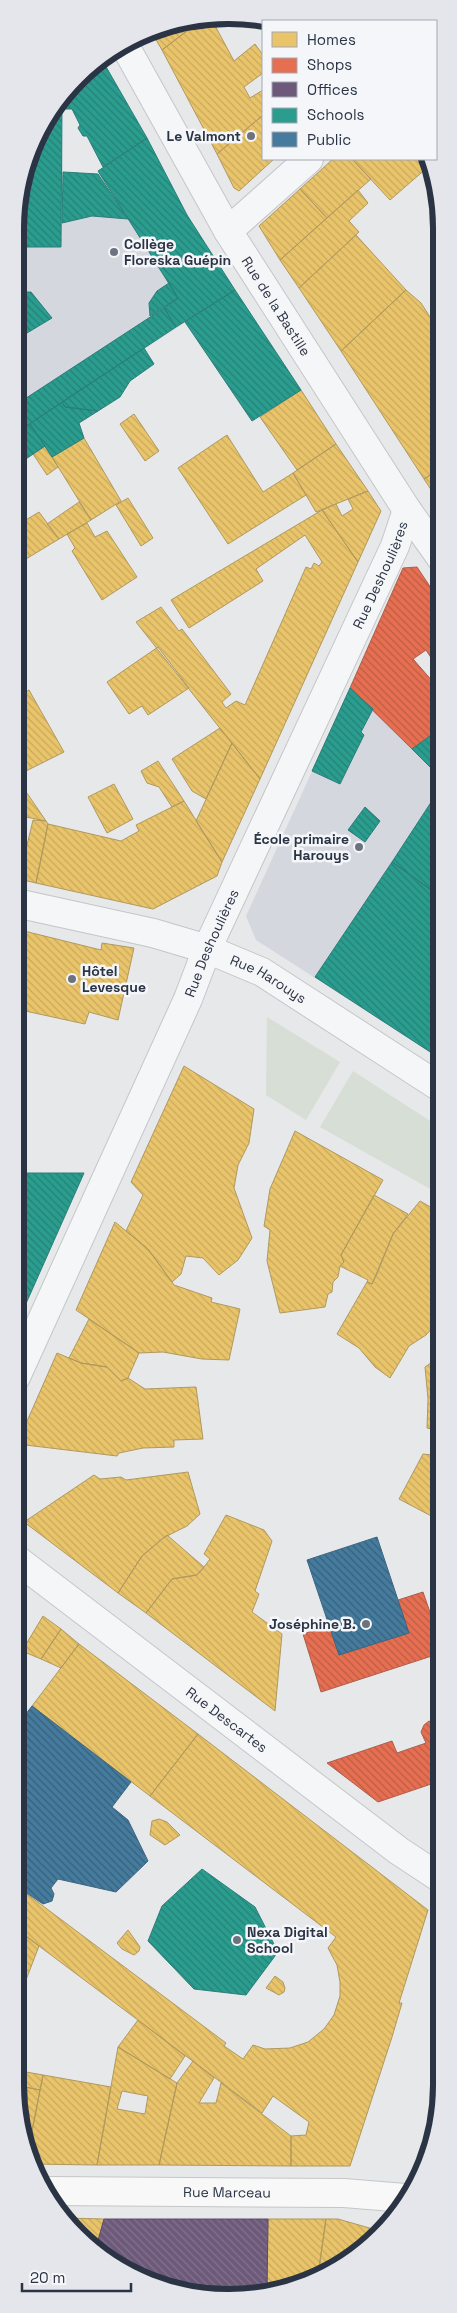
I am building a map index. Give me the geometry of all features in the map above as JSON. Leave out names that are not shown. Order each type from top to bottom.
[{"type":"main road","name":"Rue Marceau","points":[[54,2191],[344,2193],[399,2198]]},
{"type":"street","name":"Rue de la Bastille","points":[[127,50],[228,231],[407,510],[433,547]]},
{"type":"street","points":[[228,231],[308,160]]},
{"type":"street","name":"Rue Deshoulières","points":[[24,1359],[188,999],[208,949],[395,546],[407,510]]},
{"type":"street","name":"Rue Harouys","points":[[24,905],[153,933],[208,949],[262,972],[433,1083]]},
{"type":"street","name":"Rue Descartes","points":[[24,1566],[400,1851],[433,1873]]},
{"type":"shaded area","name":"Collège Floreska Guépin","points":[[62,109],[63,172],[98,174],[103,167],[147,138],[187,215],[235,290],[24,427],[24,215],[31,176],[39,150]]},
{"type":"shaded area","name":"École primaire Harouys","points":[[350,688],[433,770],[433,1054],[256,940],[246,916]]},
{"type":"shaded area","points":[[267,1017],[340,1062],[306,1120],[266,1095]]},
{"type":"shaded area","points":[[353,1071],[433,1123],[433,1191],[320,1127]]},
{"type":"building: Homes","points":[[214,24],[234,61],[255,44],[262,54],[262,74],[244,87],[250,98],[262,91],[262,116],[217,154],[162,50],[191,28]]},
{"type":"building: Homes","points":[[191,28],[162,50],[155,38]]},
{"type":"building: Homes","name":"Le Valmont","points":[[262,116],[262,160],[273,160],[239,191],[234,188],[217,154]]},
{"type":"building: Homes","points":[[332,160],[353,160],[371,179],[327,218],[300,189]]},
{"type":"building: Homes","points":[[353,160],[421,160],[424,170],[390,200]]},
{"type":"building: Homes","points":[[300,189],[327,218],[280,260],[259,226]]},
{"type":"building: Homes","points":[[358,190],[368,203],[349,221],[359,232],[299,288],[280,260]]},
{"type":"building: Homes","points":[[356,235],[406,290],[341,351],[299,288]]},
{"type":"building: Homes","points":[[406,290],[421,303],[433,322],[433,473],[424,479],[341,351]]},
{"type":"building: Homes","points":[[301,390],[336,444],[297,470],[260,417]]},
{"type":"building: Homes","points":[[134,414],[159,451],[145,461],[120,424]]},
{"type":"building: Homes","points":[[227,435],[263,492],[293,473],[306,495],[228,544],[178,468]]},
{"type":"building: Homes","points":[[84,438],[121,501],[91,520],[52,457]]},
{"type":"building: Homes","points":[[336,444],[368,491],[316,512],[293,473]]},
{"type":"building: Homes","points":[[45,446],[58,467],[47,475],[33,454]]},
{"type":"building: Homes","points":[[433,473],[433,493],[424,479]]},
{"type":"building: Homes","points":[[368,491],[381,511],[358,562],[322,510],[336,504],[342,516],[353,509],[348,499]]},
{"type":"building: Homes","points":[[128,498],[153,538],[141,546],[116,505]]},
{"type":"building: Homes","points":[[79,502],[91,520],[59,539],[47,524]]},
{"type":"building: Homes","points":[[322,510],[358,562],[260,779],[136,622],[161,607],[179,631],[182,629],[231,694],[222,702],[226,708],[236,701],[245,705],[306,567],[311,569],[314,563],[319,566],[322,562],[305,535],[256,569],[263,581],[189,628],[171,600]]},
{"type":"building: Homes","points":[[39,512],[59,539],[24,560],[24,521]]},
{"type":"building: Homes","points":[[87,523],[95,537],[107,531],[137,577],[102,600],[72,551],[75,548],[67,534]]},
{"type":"building: Homes","points":[[158,647],[189,688],[148,715],[142,706],[129,714],[107,682]]},
{"type":"building: Homes","points":[[29,690],[64,752],[24,772],[24,693]]},
{"type":"building: Homes","points":[[220,728],[232,743],[206,799],[192,791],[172,759]]},
{"type":"building: Homes","points":[[232,743],[260,779],[222,862],[196,821]]},
{"type":"building: Homes","points":[[158,761],[184,801],[172,807],[159,787],[147,783],[141,771]]},
{"type":"building: Homes","points":[[114,784],[133,819],[107,833],[88,797]]},
{"type":"building: Homes","points":[[24,789],[46,821],[24,817]]},
{"type":"building: Homes","points":[[184,801],[222,862],[217,876],[153,909],[36,883],[48,824],[121,841],[139,831],[136,825]]},
{"type":"building: Homes","points":[[33,820],[46,821],[48,824],[36,883],[24,880],[24,858]]},
{"type":"building: Homes","name":"Hôtel Levesque","points":[[24,931],[101,950],[102,943],[134,948],[118,1020],[89,1012],[85,1024],[24,1011]]},
{"type":"building: Homes","points":[[184,1066],[254,1109],[249,1143],[238,1165],[234,1188],[252,1238],[238,1260],[219,1275],[203,1258],[186,1256],[181,1274],[172,1282],[148,1249],[126,1231],[143,1195],[131,1182]]},
{"type":"building: Homes","points":[[295,1131],[383,1180],[341,1255],[344,1262],[340,1266],[338,1277],[333,1282],[332,1292],[328,1294],[325,1307],[280,1313],[267,1261],[270,1230],[264,1226],[270,1189]]},
{"type":"building: Homes","points":[[374,1195],[408,1214],[393,1234],[372,1284],[367,1282],[368,1280],[340,1266],[344,1262],[341,1255]]},
{"type":"building: Homes","points":[[420,1201],[433,1208],[433,1327],[426,1335],[409,1346],[390,1378],[375,1367],[359,1348],[337,1334],[367,1282],[372,1284],[393,1234]]},
{"type":"building: Homes","points":[[115,1222],[148,1249],[174,1285],[212,1298],[211,1302],[240,1309],[229,1360],[202,1359],[163,1352],[139,1353],[76,1310]]},
{"type":"building: Homes","points":[[89,1319],[139,1353],[128,1378],[121,1381],[107,1367],[81,1363],[69,1358]]},
{"type":"building: Homes","points":[[57,1353],[81,1363],[107,1367],[121,1381],[128,1378],[145,1389],[196,1387],[203,1439],[174,1440],[174,1447],[143,1448],[119,1453],[117,1456],[24,1445],[24,1428]]},
{"type":"building: Homes","points":[[433,1362],[433,1429],[427,1428],[428,1399],[425,1367]]},
{"type":"building: Homes","points":[[423,1454],[433,1455],[433,1517],[399,1499]]},
{"type":"building: Homes","points":[[188,1472],[200,1514],[187,1526],[163,1538],[142,1556],[118,1593],[24,1522],[94,1475],[100,1479],[121,1477],[126,1480]]},
{"type":"building: Homes","points":[[226,1515],[264,1530],[272,1541],[255,1591],[259,1594],[252,1612],[282,1634],[275,1711],[146,1613],[172,1579],[197,1575],[204,1567],[210,1559],[204,1554]]},
{"type":"building: Homes","points":[[167,1535],[204,1567],[197,1575],[172,1579],[146,1613],[118,1593],[142,1556]]},
{"type":"building: Homes","points":[[43,1616],[61,1629],[41,1659],[24,1652],[24,1648]]},
{"type":"building: Homes","points":[[61,1629],[79,1644],[61,1668],[41,1659]]},
{"type":"building: Homes","points":[[79,1644],[198,1734],[150,1796],[32,1706]]},
{"type":"building: Homes","points":[[198,1734],[428,1910],[399,2003],[402,2003],[392,2037],[350,2166],[291,2166],[291,2136],[306,2135],[309,2122],[273,2096],[262,2113],[24,1935],[24,1892],[226,2043],[224,2046],[243,2059],[253,2045],[265,2049],[290,2048],[308,2042],[324,2029],[334,2015],[340,1996],[337,1965],[328,1948],[336,1937],[150,1796]]},
{"type":"building: Homes","points":[[159,1819],[167,1822],[180,1835],[165,1845],[150,1835],[152,1821]]},
{"type":"building: Homes","points":[[128,1930],[140,1947],[139,1951],[134,1955],[122,1949],[117,1943]]},
{"type":"building: Homes","points":[[24,1934],[39,1946],[24,1985]]},
{"type":"building: Homes","points":[[275,1976],[283,1982],[285,1988],[284,1992],[279,1995],[266,1988]]},
{"type":"building: Homes","points":[[138,2020],[185,2056],[170,2079],[118,2047]]},
{"type":"building: Homes","points":[[118,2047],[177,2083],[159,2165],[97,2165]],"holes":[[[122,2091],[148,2096],[145,2114],[117,2109]]]},
{"type":"building: Homes","points":[[193,2061],[214,2078],[199,2103],[216,2103],[221,2083],[291,2136],[291,2166],[159,2165],[177,2083]]},
{"type":"building: Homes","points":[[24,2072],[43,2075],[40,2090],[24,2087]]},
{"type":"building: Homes","points":[[43,2075],[111,2087],[97,2165],[40,2164],[31,2137]]},
{"type":"building: Homes","points":[[24,2087],[40,2090],[31,2137],[24,2098]]},
{"type":"building: Homes","points":[[74,2218],[104,2219],[98,2242]]},
{"type":"building: Homes","points":[[268,2219],[326,2219],[319,2268],[307,2274],[267,2285]]},
{"type":"building: Homes","points":[[326,2219],[338,2219],[373,2229],[342,2255],[319,2268]]},
{"type":"building: Shops","points":[[417,567],[433,591],[433,661],[426,650],[413,659],[433,682],[433,734],[412,749],[350,688],[403,568]]},
{"type":"building: Shops","points":[[423,1592],[433,1621],[433,1656],[321,1692],[303,1634],[329,1626],[339,1655],[409,1633],[398,1600]]},
{"type":"building: Shops","points":[[429,1721],[433,1723],[433,1783],[378,1802],[327,1763],[392,1741],[397,1753],[426,1743],[421,1732],[424,1725]]},
{"type":"building: Offices","points":[[104,2219],[268,2219],[267,2285],[242,2289],[215,2289],[176,2282],[150,2274],[126,2262],[98,2242]]},
{"type":"building: Schools","points":[[105,65],[147,138],[103,167],[87,136],[83,136],[78,128],[80,125],[72,109],[63,109],[75,93]]},
{"type":"building: Schools","points":[[62,110],[61,247],[24,247],[24,215],[31,176],[39,150]]},
{"type":"building: Schools","points":[[147,138],[187,215],[235,290],[176,327],[164,308],[178,298],[98,171]]},
{"type":"building: Schools","points":[[63,172],[98,174],[128,219],[92,216],[62,223]]},
{"type":"building: Schools","points":[[169,283],[178,298],[150,316],[149,303],[157,291]]},
{"type":"building: Schools","points":[[235,290],[301,390],[252,421],[185,322]]},
{"type":"building: Schools","points":[[24,292],[31,292],[52,318],[24,335]]},
{"type":"building: Schools","points":[[164,308],[176,327],[24,427],[24,399]]},
{"type":"building: Schools","points":[[144,348],[154,364],[130,381],[120,397],[98,411],[65,407],[62,402]]},
{"type":"building: Schools","points":[[62,402],[65,407],[98,411],[79,423],[84,438],[52,457],[30,424]]},
{"type":"building: Schools","points":[[30,424],[45,446],[24,460],[24,428]]},
{"type":"building: Schools","points":[[350,688],[373,709],[361,732],[364,735],[340,784],[312,771]]},
{"type":"building: Schools","points":[[433,734],[433,770],[412,749]]},
{"type":"building: Schools","points":[[433,799],[433,891],[392,862]]},
{"type":"building: Schools","points":[[365,807],[380,821],[365,842],[348,830]]},
{"type":"building: Schools","points":[[392,862],[433,891],[433,1054],[315,977]]},
{"type":"building: Schools","points":[[24,1173],[84,1173],[24,1308]]},
{"type":"building: Schools","points":[[202,1869],[255,1907],[278,1952],[246,1995],[194,1989],[148,1941],[162,1906]]},
{"type":"building: Public","points":[[377,1537],[409,1633],[339,1655],[307,1560]]},
{"type":"building: Public","points":[[32,1706],[131,1782],[112,1807],[128,1820],[148,1861],[116,1892],[58,1879],[51,1888],[54,1894],[52,1901],[43,1904],[24,1891],[24,1716]]},
{"type":"place","name":"Le Valmont","points":[[251,136]]},
{"type":"place","name":"Collège Floreska Guépin","points":[[114,252]]},
{"type":"place","name":"École primaire Harouys","points":[[359,847]]},
{"type":"place","name":"Hôtel Levesque","points":[[72,979]]},
{"type":"place","name":"Joséphine B.","points":[[366,1624]]},
{"type":"place","name":"Nexa Digital School","points":[[237,1940]]}]
